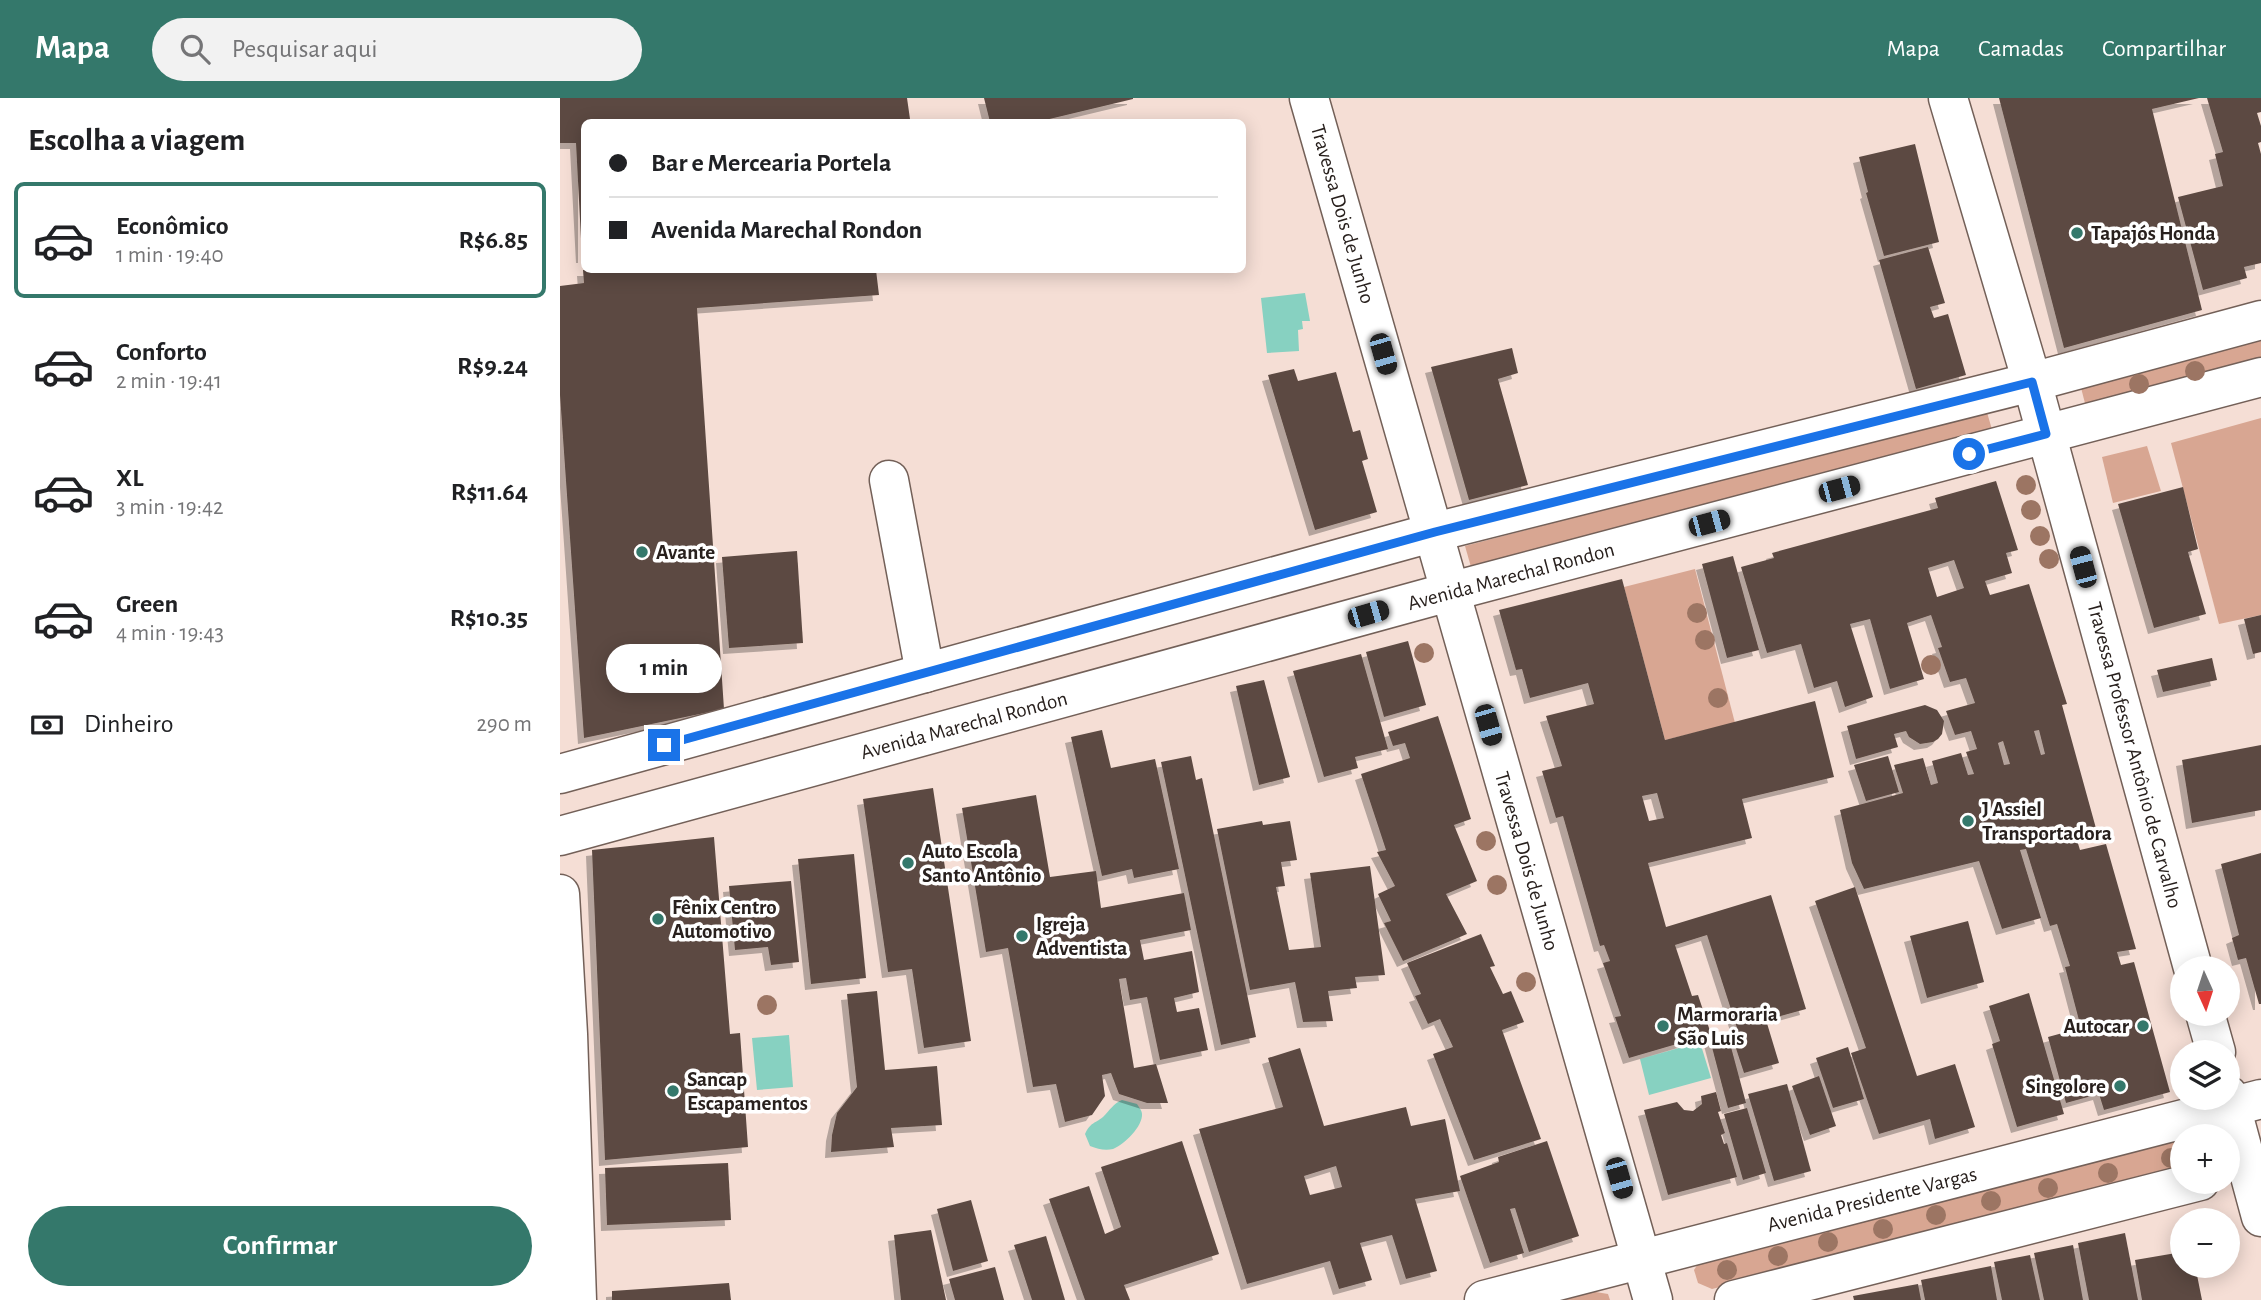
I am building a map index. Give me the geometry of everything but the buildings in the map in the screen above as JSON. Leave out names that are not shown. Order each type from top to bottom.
[{"type":"street","name":"Travessa Dois de Junho","points":[[1309,98],[1653,1300]]},
{"type":"street","name":"Travessa Professor Antônio de Carvalho","points":[[1948,98],[2032,382],[2190,956]]},
{"type":"street","points":[[560,774],[1435,532],[2032,382],[2261,320]]},
{"type":"street","name":"Avenida Marechal Rondon","points":[[560,836],[1449,592],[2261,377]]},
{"type":"street","points":[[889,480],[925,673]]},
{"type":"street","points":[[560,894],[568,1034],[577,1300]]},
{"type":"street","points":[[2240,1100],[2246,1169],[2261,1217]]},
{"type":"street","name":"Avenida Presidente Vargas","points":[[1484,1300],[2202,1110]]},
{"type":"street","points":[[1734,1300],[2170,1189]]},
{"type":"shaded area","points":[[2261,336],[2261,362],[2086,407],[2080,384]]},
{"type":"shaded area","points":[[1986,409],[1993,433],[1471,567],[1465,546]]},
{"type":"shaded area","points":[[2261,418],[2261,615],[2219,624],[2171,443]]},
{"type":"shaded area","points":[[2147,446],[2161,491],[2113,503],[2102,457]]},
{"type":"shaded area","points":[[1695,569],[1735,723],[1665,740],[1624,587]]},
{"type":"shaded area","points":[[2170,1142],[2170,1176],[1712,1289],[1698,1283],[1694,1270],[1703,1256]]},
{"type":"shaded area","points":[[1584,1290],[1608,1294],[1610,1300],[1547,1300]]},
{"type":"water","points":[[1305,293],[1310,321],[1302,321],[1303,329],[1298,330],[1299,351],[1267,353],[1261,298]]},
{"type":"water","points":[[789,1035],[793,1087],[757,1090],[752,1038]]},
{"type":"water","points":[[1700,1042],[1711,1078],[1649,1095],[1640,1059]]},
{"type":"water","points":[[1122,1100],[1137,1104],[1141,1110],[1141,1119],[1136,1129],[1113,1149],[1090,1146],[1085,1134],[1089,1127]]},
{"type":"place","name":"Tapajós Honda","points":[[2077,233]]},
{"type":"place","name":"Avante","points":[[642,552]]},
{"type":"place","name":"J Assiel Transportadora","points":[[1968,821]]},
{"type":"place","name":"Auto Escola Santo Antônio","points":[[908,863]]},
{"type":"place","name":"Fênix Centro Automotivo","points":[[658,919]]},
{"type":"place","name":"Igreja Adventista","points":[[1022,936]]},
{"type":"place","name":"Marmoraria São Luis","points":[[1663,1026]]},
{"type":"place","name":"Autocar","points":[[2143,1026]]},
{"type":"place","name":"Singolore","points":[[2120,1086]]},
{"type":"place","name":"Sancap Escapamentos","points":[[673,1091]]},
{"type":"route","points":[[664,745],[1435,532],[2032,382],[2046,434],[1969,454]]}]
